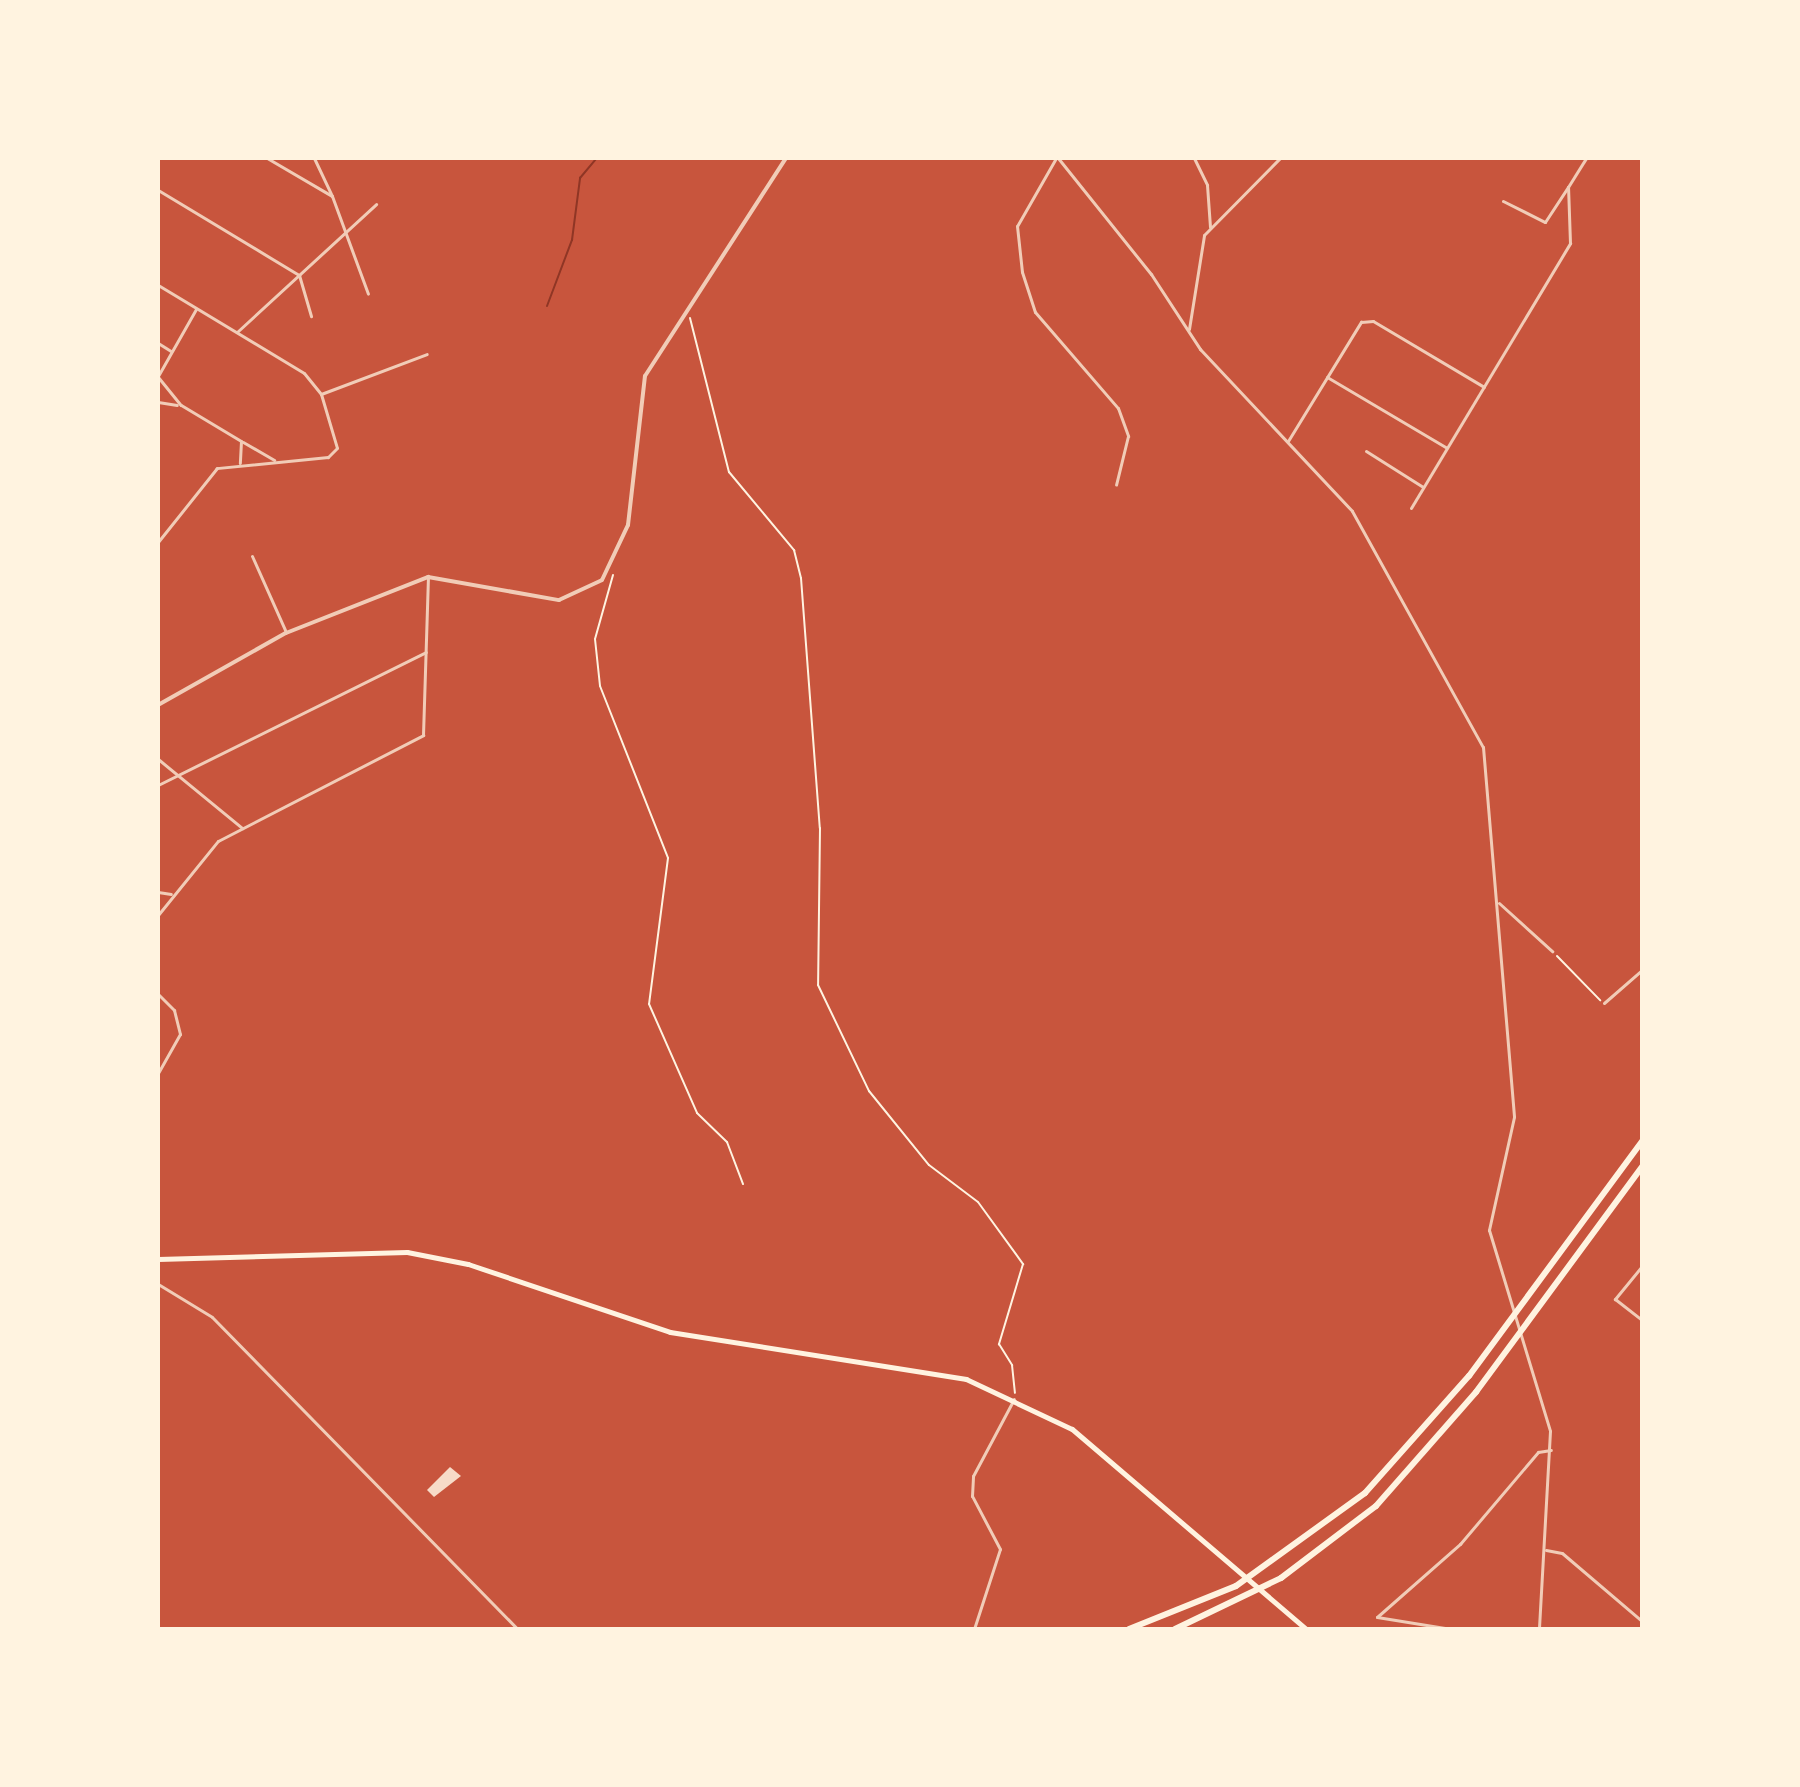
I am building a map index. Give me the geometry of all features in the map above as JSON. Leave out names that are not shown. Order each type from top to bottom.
[{"type":"highway","points":[[1129,1629],[1236,1586],[1365,1493],[1469,1376],[1642,1141]]},
{"type":"highway","points":[[1175,1629],[1281,1578],[1376,1506],[1476,1392],[1642,1167]]},
{"type":"main road","points":[[158,1259],[369,1248],[420,1254],[670,1332],[922,1367],[1014,1399],[1117,1463],[1306,1629]]},
{"type":"street","points":[[267,158],[332,196]]},
{"type":"street","points":[[314,158],[332,196],[368,294]]},
{"type":"street","points":[[158,705],[286,633],[428,577],[559,600],[591,588],[611,570],[628,525],[639,390],[786,158]]},
{"type":"street","points":[[1116,485],[1128,436],[1118,408],[1035,312],[1022,272],[1017,226],[1057,158],[1238,393],[1352,511],[1477,730],[1487,761],[1514,1117],[1489,1230],[1504,1283],[1534,1365],[1551,1450],[1539,1629]]},
{"type":"street","points":[[1189,332],[1210,227],[1207,185],[1194,158]]},
{"type":"street","points":[[1210,227],[1280,158]]},
{"type":"street","points":[[1503,201],[1545,222],[1586,158]]},
{"type":"street","points":[[1411,508],[1570,243],[1568,187]]},
{"type":"street","points":[[158,190],[299,275],[311,316]]},
{"type":"street","points":[[237,332],[376,204]]},
{"type":"street","points":[[158,285],[304,373],[321,394],[335,451],[240,463],[205,476],[158,542]]},
{"type":"street","points":[[196,309],[158,377],[181,405],[274,460]]},
{"type":"street","points":[[1288,442],[1327,377],[1367,321],[1484,387]]},
{"type":"street","points":[[158,343],[171,351]]},
{"type":"street","points":[[321,394],[427,354]]},
{"type":"street","points":[[1327,377],[1447,448]]},
{"type":"street","points":[[158,402],[181,405]]},
{"type":"street","points":[[240,463],[241,441]]},
{"type":"street","points":[[1366,451],[1423,487]]},
{"type":"street","points":[[252,556],[286,633]]},
{"type":"street","points":[[158,915],[201,856],[242,828],[423,735],[428,577]]},
{"type":"street","points":[[158,785],[426,652]]},
{"type":"street","points":[[158,759],[242,828]]},
{"type":"street","points":[[158,892],[171,894]]},
{"type":"street","points":[[1498,903],[1552,951]]},
{"type":"street","points":[[1604,1003],[1642,970]]},
{"type":"street","points":[[158,994],[174,1010],[180,1034],[158,1073]]},
{"type":"street","points":[[158,1184],[158,1200]]},
{"type":"street","points":[[1642,1266],[1615,1299],[1642,1320]]},
{"type":"street","points":[[158,1284],[212,1317],[518,1629]]},
{"type":"street","points":[[974,1629],[1000,1549],[972,1496],[973,1476],[1014,1399]]},
{"type":"street","points":[[1451,1629],[1377,1617],[1460,1544],[1538,1452],[1551,1450]]},
{"type":"street","points":[[1546,1550],[1562,1553],[1642,1621]]},
{"type":"path","points":[[688,309],[729,472],[794,550],[801,578],[820,828],[818,985],[869,1091],[929,1165],[978,1202],[1023,1264],[999,1344],[1016,1376],[1014,1399]]},
{"type":"path","points":[[611,570],[613,589],[595,639],[600,686],[668,858],[649,1004],[697,1113],[727,1142],[743,1184]]},
{"type":"path","points":[[1552,951],[1604,1003]]},
{"type":"building","points":[[450,1467],[461,1476],[434,1497],[427,1490]]},
{"type":"waterway","points":[[547,306],[572,240],[580,178],[597,158]]}]
